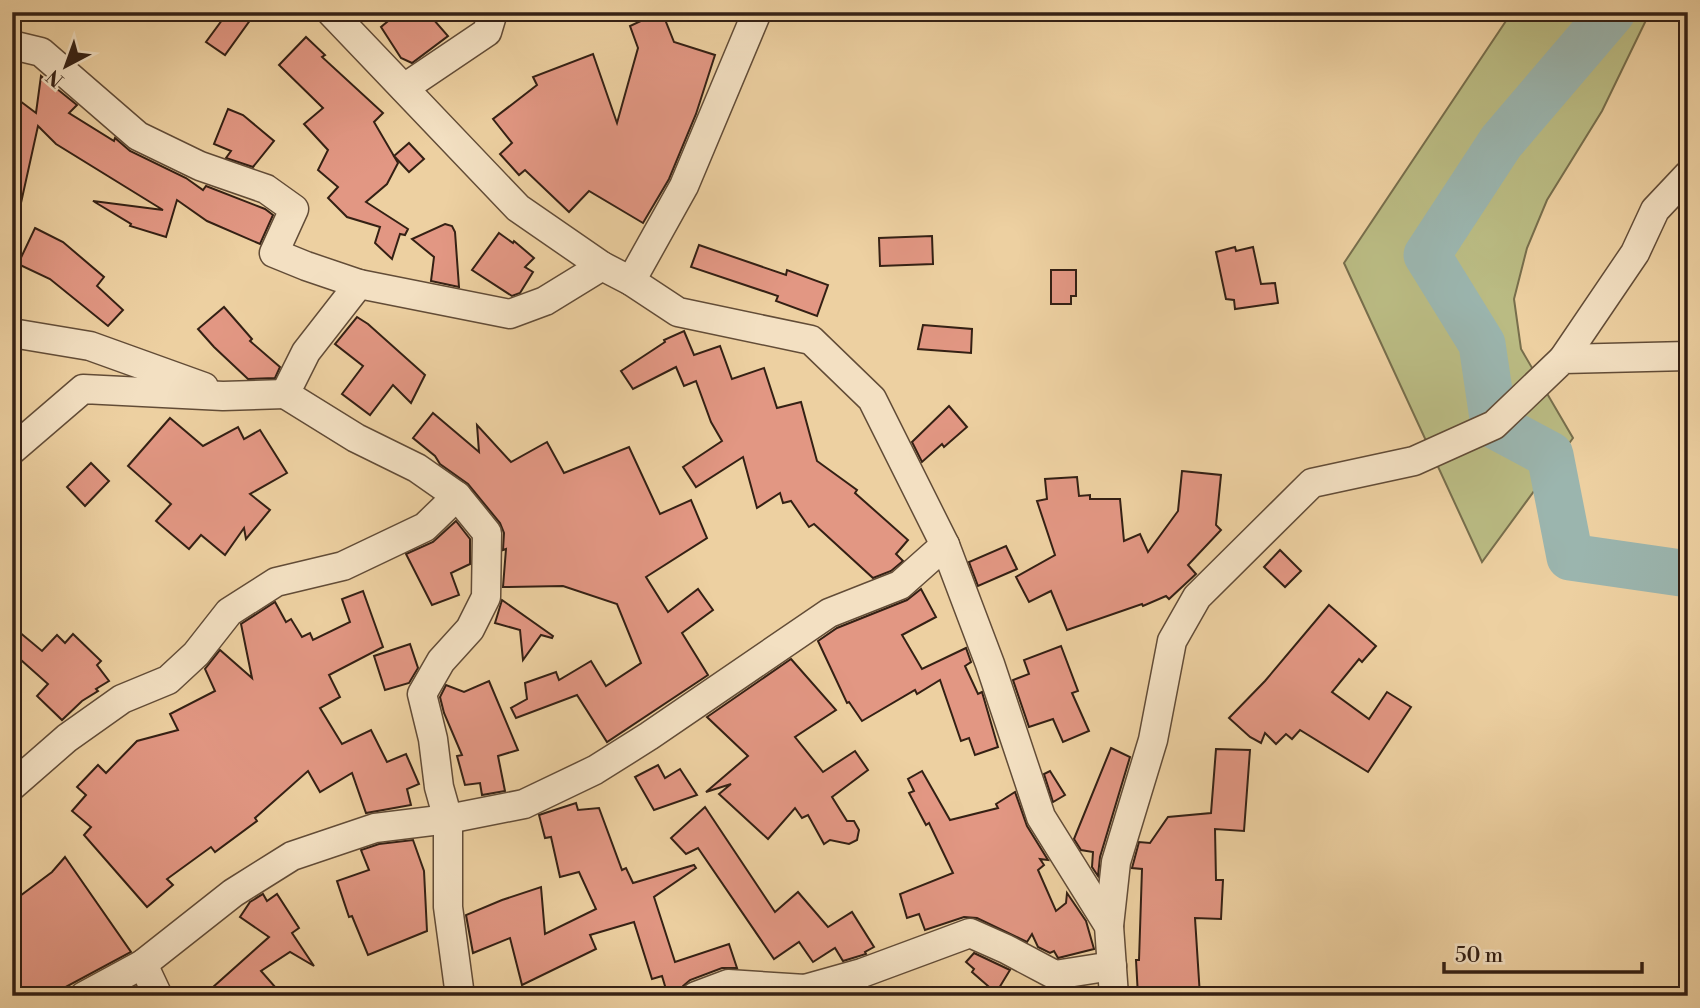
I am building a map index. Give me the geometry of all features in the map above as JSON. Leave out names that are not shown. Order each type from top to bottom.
[{"type":"street","points":[[331,12],[518,208],[602,266],[631,281],[678,312],[811,340],[872,399],[944,545],[990,664],[1041,817],[1109,926]]},
{"type":"street","points":[[404,88],[487,32],[493,12]]},
{"type":"street","points":[[631,281],[684,186],[757,12]]},
{"type":"street","points":[[12,44],[41,52],[138,136],[200,166],[266,189],[295,209],[274,253],[306,266],[359,284],[510,314],[545,301],[602,266]]},
{"type":"street","points":[[1114,996],[1109,926],[1116,862],[1153,740],[1172,641],[1197,597],[1312,483],[1414,461],[1494,425],[1563,359],[1634,253],[1655,210],[1688,174]]},
{"type":"street","points":[[285,394],[306,352],[359,284]]},
{"type":"street","points":[[12,333],[90,346],[229,396]]},
{"type":"street","points":[[1563,359],[1688,356]]},
{"type":"street","points":[[12,450],[83,389],[229,396],[285,394],[356,438],[417,468],[457,496],[487,533],[486,597],[470,629],[441,660],[422,694],[433,739],[439,787],[449,818],[448,908],[460,996]]},
{"type":"street","points":[[12,786],[67,738],[122,699],[168,680],[197,654],[229,612],[276,582],[343,566],[425,527],[457,496]]},
{"type":"street","points":[[84,996],[143,964],[233,893],[292,856],[375,828],[524,804],[595,769],[649,736],[828,613],[900,585],[944,545]]},
{"type":"street","points":[[696,996],[728,984],[804,992],[970,933],[1055,975],[1112,966]]},
{"type":"street","points":[[143,964],[158,996]]},
{"type":"green space","points":[[1512,12],[1650,12],[1602,111],[1547,200],[1527,248],[1514,299],[1521,349],[1573,438],[1482,562],[1344,263]]},
{"type":"building","points":[[228,12],[256,12],[225,55],[206,42]]},
{"type":"building","points":[[399,12],[427,12],[448,36],[412,63],[401,58],[381,27]]},
{"type":"building","points":[[660,12],[674,42],[715,55],[696,114],[669,179],[643,223],[589,191],[569,212],[525,170],[519,175],[500,154],[512,143],[493,119],[537,85],[533,77],[593,54],[617,123],[638,48],[630,26]]},
{"type":"building","points":[[306,37],[325,55],[322,57],[383,113],[374,122],[398,163],[387,184],[366,202],[408,229],[405,235],[400,234],[392,259],[375,243],[380,227],[347,217],[328,198],[338,187],[318,170],[328,150],[304,124],[323,108],[279,65]]},
{"type":"building","points":[[41,76],[77,105],[69,113],[114,141],[115,138],[130,151],[186,178],[203,190],[206,186],[265,209],[273,215],[260,244],[207,221],[177,200],[166,237],[130,226],[131,224],[93,201],[163,210],[56,144],[38,126],[21,203],[12,202],[12,95],[36,113]]},
{"type":"building","points":[[228,109],[243,115],[274,141],[253,167],[226,158],[231,151],[214,144]]},
{"type":"building","points":[[409,143],[424,159],[409,172],[394,156]]},
{"type":"building","points":[[445,224],[452,226],[455,232],[459,287],[431,281],[434,257],[412,239]]},
{"type":"building","points":[[35,228],[63,242],[104,277],[97,286],[123,310],[108,326],[50,279],[18,264]]},
{"type":"building","points":[[499,233],[513,243],[514,241],[534,258],[525,267],[533,272],[520,293],[512,296],[472,270]]},
{"type":"building","points":[[932,236],[933,264],[880,266],[879,238]]},
{"type":"building","points":[[699,245],[786,275],[787,270],[828,285],[817,316],[776,301],[778,296],[691,267]]},
{"type":"building","points":[[1235,247],[1236,251],[1253,247],[1261,284],[1275,283],[1278,303],[1235,309],[1234,300],[1226,299],[1216,252]]},
{"type":"building","points":[[1051,270],[1076,270],[1076,296],[1071,296],[1071,304],[1051,304]]},
{"type":"building","points":[[224,307],[252,339],[250,341],[280,367],[275,378],[248,379],[198,329]]},
{"type":"building","points":[[357,317],[425,375],[411,403],[393,385],[370,415],[342,394],[363,366],[335,344]]},
{"type":"building","points":[[923,325],[972,329],[971,353],[918,349]]},
{"type":"building","points":[[684,331],[694,355],[720,346],[732,379],[764,368],[777,408],[801,402],[817,461],[857,490],[855,493],[908,540],[896,554],[903,561],[891,571],[873,578],[814,524],[809,527],[791,501],[783,503],[780,493],[757,508],[743,457],[696,487],[683,467],[722,441],[711,422],[696,381],[684,386],[676,367],[633,389],[621,371],[665,342],[664,340]]},
{"type":"building","points":[[949,406],[967,427],[922,462],[912,442]]},
{"type":"building","points":[[433,413],[479,452],[477,425],[511,462],[547,442],[564,473],[629,447],[660,514],[691,500],[707,538],[646,577],[668,612],[698,589],[713,610],[682,633],[708,675],[607,742],[577,695],[516,718],[511,708],[527,699],[525,683],[556,672],[559,680],[591,661],[606,686],[641,663],[617,604],[563,586],[503,587],[506,549],[503,550],[504,533],[500,523],[468,484],[440,464],[435,456],[413,438]]},
{"type":"building","points":[[170,418],[203,446],[238,427],[244,439],[260,430],[287,473],[250,494],[270,510],[246,539],[244,528],[225,555],[201,535],[189,549],[156,521],[171,504],[128,466]]},
{"type":"building","points":[[91,463],[109,481],[85,506],[67,487]]},
{"type":"building","points":[[1182,471],[1221,475],[1216,525],[1221,530],[1188,565],[1196,574],[1169,599],[1166,596],[1067,630],[1051,591],[1029,602],[1016,577],[1055,555],[1037,501],[1047,499],[1045,479],[1077,477],[1079,496],[1090,495],[1090,499],[1120,499],[1124,541],[1140,534],[1148,552],[1178,511]]},
{"type":"building","points":[[456,521],[470,539],[470,564],[451,573],[459,595],[432,605],[406,554],[433,542]]},
{"type":"building","points":[[1006,546],[1017,569],[978,586],[969,562]]},
{"type":"building","points":[[1280,550],[1301,571],[1285,587],[1264,567]]},
{"type":"building","points":[[921,589],[936,617],[902,635],[922,669],[966,648],[971,662],[965,666],[978,694],[982,692],[998,747],[975,755],[969,738],[961,741],[940,680],[917,694],[915,690],[862,721],[849,702],[847,703],[818,641],[837,628],[907,600]]},
{"type":"building","points":[[363,591],[383,647],[329,675],[340,697],[320,708],[342,744],[371,730],[387,762],[406,754],[419,784],[407,789],[411,805],[366,813],[352,773],[320,792],[308,771],[255,818],[257,821],[215,852],[211,847],[167,879],[173,885],[147,907],[84,835],[91,827],[72,811],[86,795],[77,787],[98,765],[106,773],[137,741],[178,730],[170,714],[215,691],[205,669],[220,650],[252,678],[241,624],[275,602],[286,622],[291,619],[302,637],[310,633],[313,640],[350,622],[342,599]]},
{"type":"building","points":[[502,600],[553,636],[541,635],[523,660],[520,630],[495,623]]},
{"type":"building","points":[[1329,605],[1376,646],[1362,662],[1359,659],[1332,692],[1369,719],[1387,692],[1411,707],[1368,772],[1300,730],[1292,739],[1286,734],[1276,744],[1265,733],[1261,743],[1229,718],[1265,681]]},
{"type":"building","points":[[12,626],[42,651],[57,635],[65,643],[73,634],[101,661],[97,665],[109,681],[96,689],[98,691],[82,701],[62,720],[37,696],[48,684],[12,652]]},
{"type":"building","points":[[410,644],[418,668],[409,683],[385,690],[374,656]]},
{"type":"building","points":[[1061,646],[1078,691],[1072,693],[1089,731],[1063,742],[1053,719],[1029,727],[1013,680],[1029,674],[1024,660]]},
{"type":"building","points":[[791,659],[836,710],[795,737],[823,772],[855,751],[868,770],[832,797],[847,821],[854,821],[859,830],[857,840],[849,844],[830,840],[824,844],[808,815],[802,818],[795,808],[768,839],[719,794],[731,784],[706,792],[748,756],[707,717]]},
{"type":"building","points":[[489,681],[518,750],[498,756],[505,791],[482,795],[480,783],[465,785],[457,756],[462,755],[440,697],[446,685],[464,692]]},
{"type":"building","points":[[1111,748],[1130,757],[1100,857],[1098,876],[1092,867],[1093,852],[1081,850],[1074,839]]},
{"type":"building","points":[[1216,749],[1250,750],[1244,831],[1215,829],[1216,880],[1223,880],[1221,919],[1195,918],[1200,996],[1138,996],[1136,960],[1139,960],[1142,869],[1132,868],[1139,842],[1150,843],[1168,817],[1211,813]]},
{"type":"building","points":[[658,765],[665,778],[680,769],[697,795],[654,810],[635,777]]},
{"type":"building","points":[[922,771],[950,820],[998,808],[996,804],[1015,792],[1027,826],[1048,860],[1040,859],[1044,865],[1038,870],[1056,911],[1066,903],[1067,893],[1086,921],[1094,949],[1058,958],[1054,951],[1050,953],[1038,947],[1032,934],[1027,942],[977,918],[964,917],[925,930],[919,914],[907,918],[900,894],[953,873],[929,823],[926,825],[909,793],[914,791],[908,779]]},
{"type":"building","points":[[1050,771],[1065,795],[1053,802],[1044,774]]},
{"type":"building","points":[[576,803],[578,810],[599,808],[622,870],[626,868],[633,883],[694,865],[696,868],[654,897],[675,962],[729,944],[737,968],[722,968],[690,980],[683,986],[680,996],[668,996],[662,976],[652,979],[634,922],[590,935],[596,949],[522,985],[510,938],[473,953],[466,915],[502,900],[541,887],[545,934],[596,909],[579,872],[560,877],[551,837],[545,838],[539,815]]},
{"type":"building","points":[[705,807],[775,912],[798,892],[828,927],[852,912],[874,947],[865,952],[866,954],[843,961],[835,948],[813,962],[799,942],[774,959],[698,848],[686,854],[671,838]]},
{"type":"building","points":[[413,840],[424,871],[427,931],[368,955],[352,916],[349,917],[337,881],[369,870],[361,850],[379,844]]},
{"type":"building","points":[[65,857],[131,952],[49,996],[17,996],[12,987],[12,902],[52,872]]},
{"type":"building","points":[[263,894],[267,901],[277,894],[299,928],[292,933],[314,966],[290,952],[261,971],[283,996],[203,996],[269,937],[240,917],[250,902]]},
{"type":"building","points":[[974,953],[1010,970],[996,993],[972,972],[974,969],[966,962]]},
{"type":"waterway","points":[[1612,12],[1501,142],[1427,255],[1482,344],[1494,425],[1550,455],[1570,557],[1688,574]]}]
